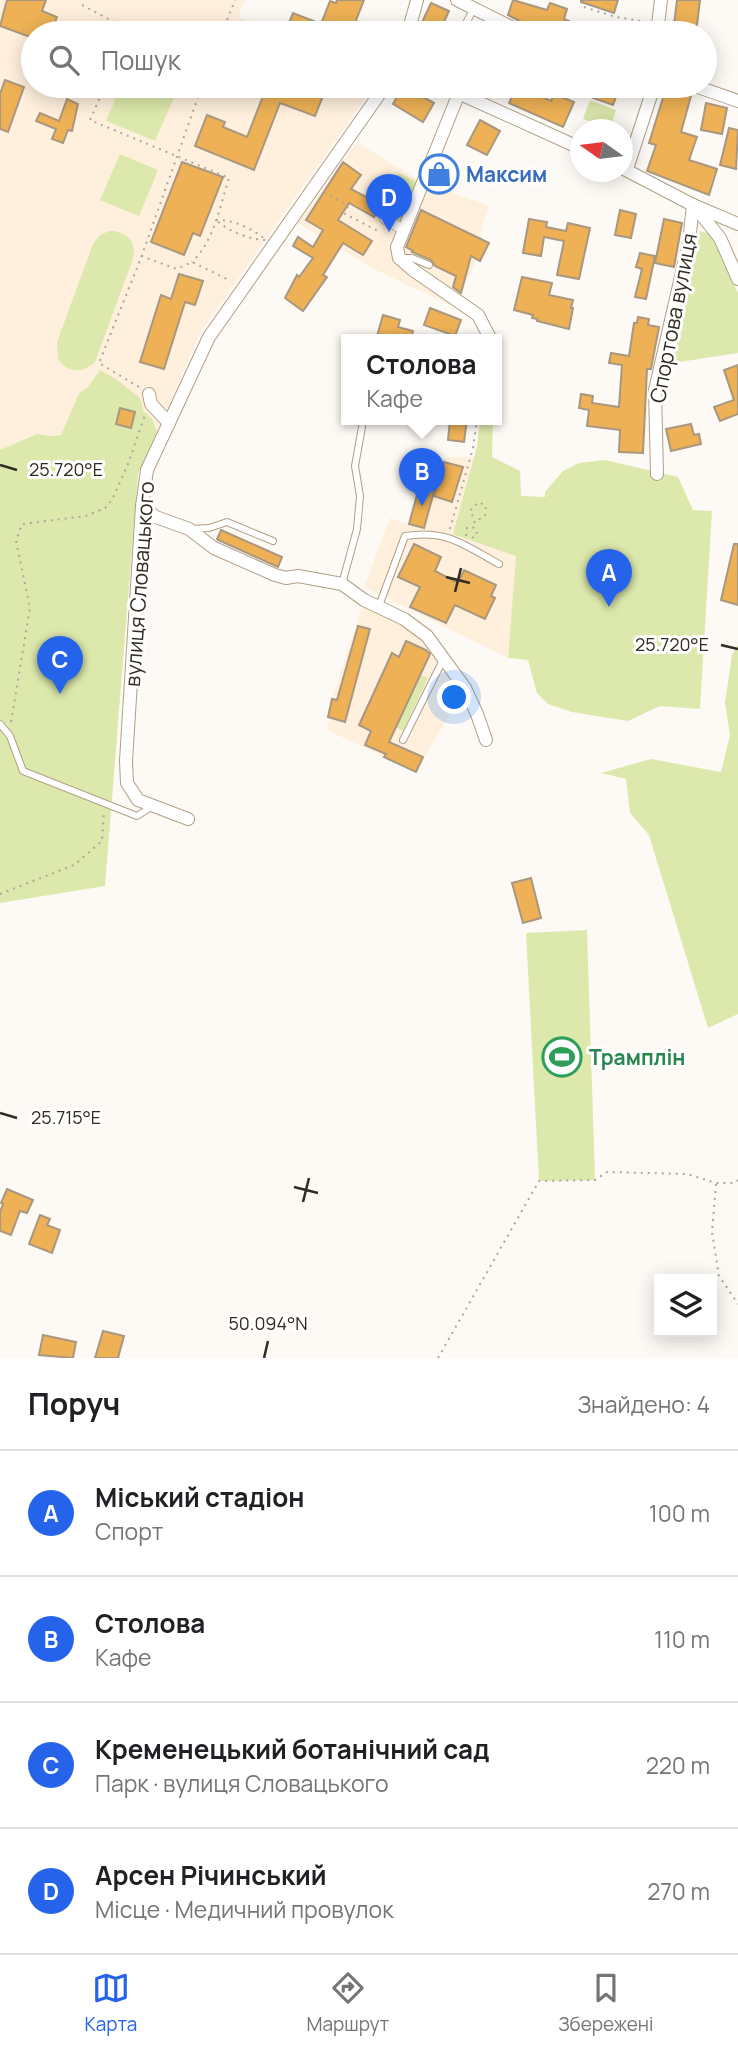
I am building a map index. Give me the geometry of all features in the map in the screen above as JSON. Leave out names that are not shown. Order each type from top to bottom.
[{"type":"street","points":[[411,21],[417,0]]},
{"type":"street","points":[[457,0],[499,21]]},
{"type":"street","points":[[659,21],[661,0]]},
{"type":"street","points":[[717,94],[738,102]]},
{"type":"street","name":"вулиця Словацького","points":[[188,819],[138,800],[127,783],[126,761],[142,506],[147,470],[209,337],[377,98]]},
{"type":"street","points":[[457,98],[397,247],[399,258],[478,315],[488,334]]},
{"type":"street","points":[[470,98],[570,143]]},
{"type":"street","points":[[633,146],[650,98]]},
{"type":"street","points":[[633,173],[693,205],[738,224]]},
{"type":"street","points":[[693,205],[720,238],[738,279]]},
{"type":"street","name":"Спортова вулиця","points":[[657,474],[655,390],[689,242],[693,205]]},
{"type":"street","points":[[385,219],[404,230]]},
{"type":"street","points":[[149,394],[151,404],[169,423]]},
{"type":"street","points":[[142,506],[156,517],[189,529],[214,548],[275,575],[342,584],[364,600],[404,619],[427,636],[465,688],[486,740]]},
{"type":"lane","points":[[467,21],[474,8]]},
{"type":"lane","points":[[399,258],[412,258],[429,265]]},
{"type":"lane","points":[[342,584],[357,530],[360,496],[355,466],[362,427]]},
{"type":"lane","points":[[189,529],[209,528],[227,522],[273,541]]},
{"type":"lane","points":[[379,606],[405,536],[429,532],[447,537],[499,564]]},
{"type":"lane","points":[[403,740],[443,660]]},
{"type":"lane","points":[[0,724],[10,736],[23,771],[137,816],[153,806]]},
{"type":"path","points":[[227,21],[235,0]]},
{"type":"path","points":[[82,5],[109,21]]},
{"type":"path","points":[[584,7],[629,21]]},
{"type":"path","points":[[100,98],[90,120],[229,178],[202,253],[192,262],[177,269],[142,256]]},
{"type":"path","points":[[149,394],[99,363],[142,256],[198,98]]},
{"type":"path","points":[[314,187],[348,206],[345,214],[378,231]]},
{"type":"path","points":[[216,220],[225,220],[259,234],[266,240],[257,240],[223,227],[216,220]]},
{"type":"path","points":[[192,262],[235,284]]},
{"type":"path","points":[[10,736],[30,608],[16,541],[22,524],[86,516],[105,508],[112,500],[128,464],[144,412]]},
{"type":"path","points":[[447,537],[473,448],[476,425]]},
{"type":"path","points":[[479,502],[486,506],[486,512],[481,519],[475,519],[470,513],[479,502]]},
{"type":"path","points":[[472,527],[475,519]]},
{"type":"path","points":[[0,894],[75,865],[102,841],[104,809],[95,799]]},
{"type":"path","points":[[438,1358],[539,1181],[595,1180],[607,1172],[687,1174],[716,1183],[738,1180]]},
{"type":"path","points":[[716,1183],[712,1232],[719,1276],[738,1304]]},
{"type":"shaded area","points":[[0,0],[245,0],[238,17],[248,21],[21,21],[21,98],[366,98],[200,333],[157,432],[152,418],[144,412],[140,398],[100,370],[87,388],[79,393],[61,435],[37,434],[0,450]]},
{"type":"shaded area","points":[[357,142],[416,179],[489,206],[480,234],[484,244],[454,307],[374,269],[298,223]]},
{"type":"shaded area","points":[[447,457],[492,457],[520,471],[521,496],[508,658],[364,587],[390,518],[409,525],[420,484]]},
{"type":"shaded area","points":[[364,600],[427,636],[465,688],[416,772],[327,730],[332,699]]},
{"type":"green space","points":[[116,98],[174,98],[155,141],[106,121]]},
{"type":"green space","points":[[590,100],[616,110],[613,119],[583,119]]},
{"type":"green space","points":[[120,154],[158,170],[139,216],[100,200]]},
{"type":"green space","points":[[398,173],[420,183],[404,222],[381,213]]},
{"type":"green space","points":[[109,231],[126,235],[132,243],[133,259],[95,362],[85,369],[71,369],[58,359],[57,342],[93,244],[100,235]]},
{"type":"green space","points":[[700,231],[711,234],[738,293],[738,353],[673,363]]},
{"type":"green space","points":[[100,370],[140,398],[144,412],[152,418],[157,432],[138,474],[105,886],[0,903],[0,450],[37,434],[61,435],[79,393],[87,388]]},
{"type":"green space","points":[[479,425],[493,425],[492,457],[520,471],[521,496],[545,497],[545,492],[563,471],[579,463],[605,460],[678,477],[693,510],[712,511],[700,709],[660,706],[628,721],[572,712],[548,704],[537,693],[528,660],[508,658],[516,556],[453,534],[477,446]]},
{"type":"green space","points":[[738,644],[738,1014],[708,1028],[649,835],[630,813],[626,779],[601,773],[651,759],[721,772],[730,735],[725,703],[732,655]]},
{"type":"green space","points":[[421,675],[428,678],[403,731],[396,727]]},
{"type":"green space","name":"Трамплін","points":[[587,930],[595,1180],[539,1181],[526,933]]},
{"type":"building","points":[[7,0],[46,0],[42,11],[57,17],[56,21],[21,21],[21,34],[0,26]]},
{"type":"building","points":[[337,0],[364,0],[356,21],[322,21],[330,1],[336,3]]},
{"type":"building","points":[[513,0],[547,10],[550,3],[567,9],[564,19],[569,21],[520,21],[508,15]]},
{"type":"building","points":[[581,0],[618,0],[614,13]]},
{"type":"building","points":[[677,0],[700,0],[697,21],[674,21]]},
{"type":"building","points":[[431,3],[449,11],[444,21],[423,21]]},
{"type":"building","points":[[293,13],[313,21],[290,21]]},
{"type":"building","points":[[5,80],[21,86],[21,95],[8,132],[0,129],[0,94]]},
{"type":"building","points":[[262,98],[322,98],[315,116],[280,103],[254,170],[195,146],[207,115],[225,122],[223,127],[247,137]]},
{"type":"building","points":[[396,98],[425,98],[434,103],[423,122],[393,104]]},
{"type":"building","points":[[511,98],[544,98],[551,101],[552,98],[564,98],[574,102],[563,127],[509,103]]},
{"type":"building","points":[[593,98],[616,98],[613,105]]},
{"type":"building","points":[[663,98],[690,98],[681,132],[697,137],[689,160],[717,169],[709,195],[647,171],[656,145],[649,143]]},
{"type":"building","points":[[67,99],[78,104],[72,131],[68,130],[63,143],[52,139],[56,129],[36,121],[40,113],[59,121]]},
{"type":"building","points":[[706,103],[727,108],[722,134],[701,130]]},
{"type":"building","points":[[480,120],[500,131],[487,155],[467,145]]},
{"type":"building","points":[[729,128],[738,130],[736,169],[720,165]]},
{"type":"building","points":[[182,162],[223,177],[200,236],[193,233],[184,255],[151,242]]},
{"type":"building","points":[[343,162],[361,175],[351,189],[381,205],[374,217],[349,203],[338,220],[372,241],[363,255],[343,243],[323,275],[327,277],[303,311],[285,298],[297,275],[299,277],[313,258],[293,246],[298,237],[313,247],[323,230],[306,220]]},
{"type":"building","name":"Максим","points":[[440,163],[452,168],[443,187],[433,182]]},
{"type":"building","points":[[421,210],[489,243],[480,261],[471,256],[461,293],[453,287],[456,276],[406,247]]},
{"type":"building","points":[[620,210],[636,214],[631,238],[615,235]]},
{"type":"building","points":[[529,219],[547,222],[546,227],[566,231],[568,223],[590,228],[579,279],[557,275],[564,241],[544,237],[541,256],[523,253]]},
{"type":"building","points":[[664,219],[682,223],[674,267],[655,263]]},
{"type":"building","points":[[640,253],[655,256],[646,299],[635,297],[642,269],[636,267]]},
{"type":"building","points":[[179,274],[203,281],[195,305],[185,302],[164,369],[140,362],[161,295],[171,299]]},
{"type":"building","points":[[522,277],[552,283],[549,295],[573,300],[569,329],[537,321],[532,318],[533,315],[514,310]]},
{"type":"building","points":[[430,308],[461,320],[456,334],[424,325]]},
{"type":"building","points":[[383,315],[400,320],[398,327],[413,331],[412,334],[378,334]]},
{"type":"building","points":[[638,317],[649,319],[648,325],[659,327],[651,369],[647,369],[643,453],[619,452],[620,430],[587,426],[589,410],[579,408],[581,394],[593,396],[592,403],[619,407],[622,365],[609,363],[611,353],[629,356],[634,323],[637,323]]},
{"type":"building","points":[[738,365],[738,414],[720,421],[714,407],[734,400],[724,370]]},
{"type":"building","points":[[120,408],[135,412],[131,428],[116,424]]},
{"type":"building","points":[[691,424],[694,435],[699,434],[701,444],[671,451],[666,429]]},
{"type":"building","points":[[450,425],[466,425],[464,442],[448,440]]},
{"type":"building","points":[[444,462],[463,467],[452,502],[434,496]]},
{"type":"building","points":[[420,484],[435,488],[424,528],[409,524]]},
{"type":"building","points":[[221,530],[282,557],[278,567],[218,540]]},
{"type":"building","points":[[414,544],[441,557],[435,571],[458,583],[464,570],[496,585],[491,596],[495,598],[485,619],[455,605],[446,623],[410,607],[420,587],[398,577]]},
{"type":"building","points":[[734,544],[738,544],[738,605],[721,600]]},
{"type":"building","points":[[358,626],[370,629],[345,722],[328,717],[332,699],[337,700]]},
{"type":"building","points":[[406,641],[430,654],[389,742],[423,757],[416,772],[365,745],[371,731],[359,725],[392,653],[399,657]]},
{"type":"building","points":[[531,878],[541,918],[523,923],[512,883]]},
{"type":"building","points":[[7,1189],[33,1200],[27,1213],[20,1211],[11,1235],[0,1231],[1,1203]]},
{"type":"building","points":[[40,1215],[50,1219],[47,1225],[60,1230],[52,1253],[29,1244]]},
{"type":"building","points":[[103,1331],[124,1336],[118,1358],[95,1358]]},
{"type":"building","points":[[43,1335],[76,1342],[73,1358],[39,1355]]},
{"type":"place","name":"Максим","points":[[439,174]]},
{"type":"place","name":"Арсен Річинський","points":[[389,232]]},
{"type":"place","name":"Столова","points":[[422,506]]},
{"type":"place","name":"Міський стадіон","points":[[609,607]]},
{"type":"place","name":"Кременецький ботанічний сад","points":[[60,694]]},
{"type":"place","name":"Трамплін","points":[[562,1057]]}]
